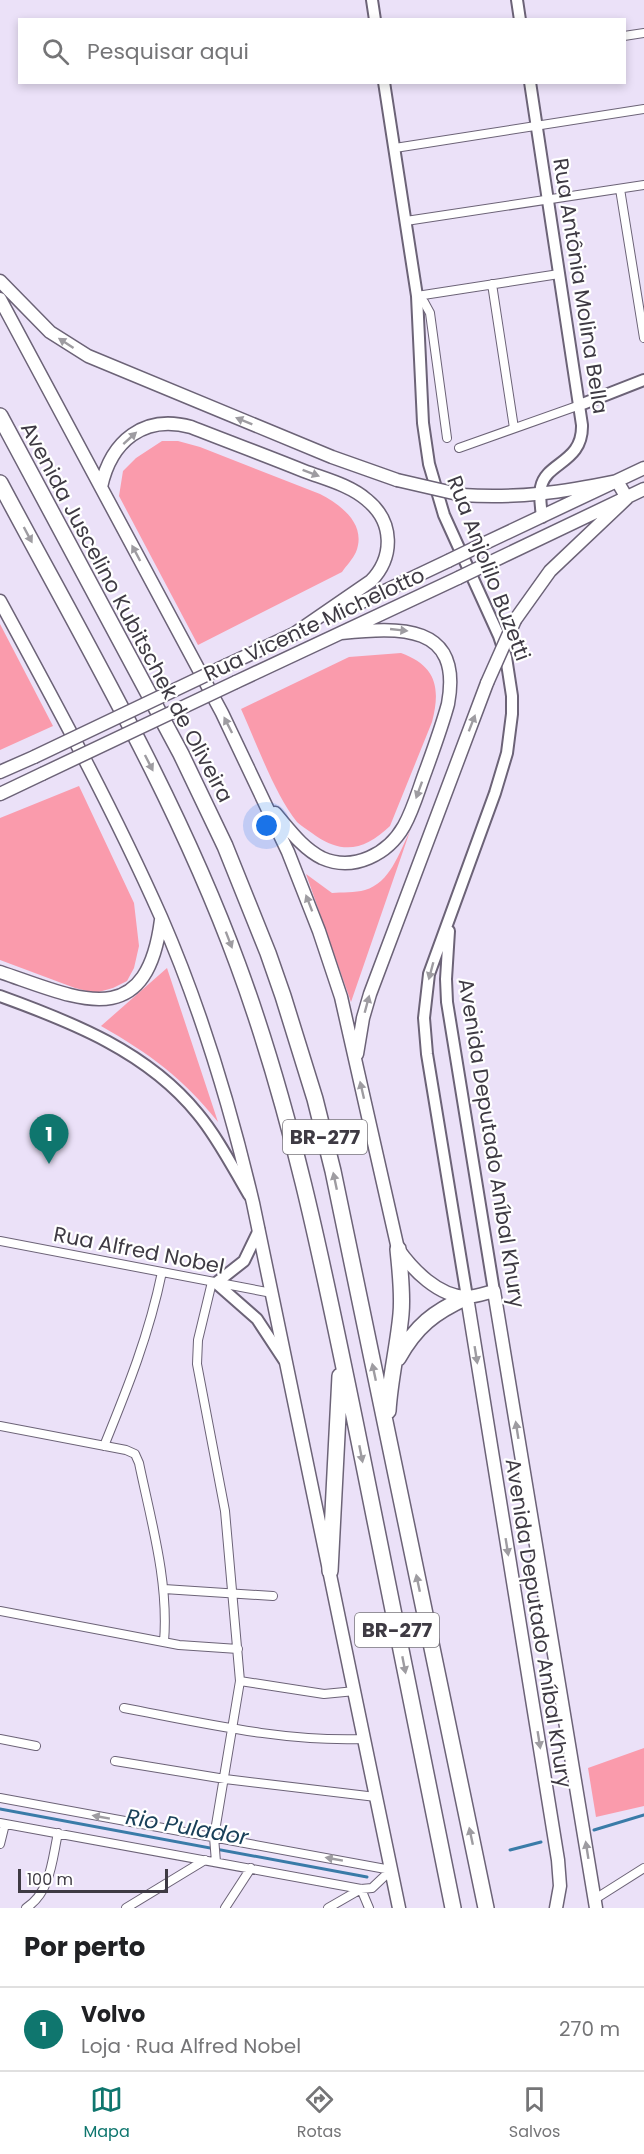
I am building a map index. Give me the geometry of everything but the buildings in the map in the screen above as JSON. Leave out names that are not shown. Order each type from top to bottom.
[{"type":"highway","name":"Avenida Juscelino Kubitschek de Oliveira","points":[[0,416],[198,789],[225,846],[268,953],[298,1042],[326,1138],[485,1900]]},
{"type":"highway","name":"BR-277","points":[[0,483],[176,817],[221,919],[254,1011],[285,1111],[310,1211],[453,1906]]},
{"type":"highway","points":[[387,1432],[389,1383],[401,1315],[402,1285],[398,1249]]},
{"type":"highway","points":[[389,1383],[397,1360],[408,1340],[424,1322],[443,1308],[467,1297]]},
{"type":"highway","points":[[330,1571],[341,1355]]},
{"type":"main road","points":[[372,0],[375,18]]},
{"type":"main road","points":[[517,0],[520,18]]},
{"type":"main road","name":"Rua Anjolilo Buzetti","points":[[384,84],[417,296],[423,423],[431,472],[451,532],[499,636],[506,657],[512,696],[510,734],[503,772],[450,916]]},
{"type":"main road","name":"Rua Antônia Molina Bella","points":[[530,84],[583,433],[578,447],[546,477],[540,495]]},
{"type":"main road","points":[[0,281],[50,332],[88,356],[322,453],[397,480],[462,495],[506,497],[540,495],[617,481],[627,498],[550,571],[515,620],[487,683],[370,994],[363,1018],[356,1061]]},
{"type":"main road","points":[[0,299],[222,713],[305,894],[332,968],[348,1022],[398,1249],[420,1275],[449,1292],[467,1297],[494,1291]]},
{"type":"main road","points":[[580,405],[644,380]]},
{"type":"main road","points":[[101,487],[111,460],[126,441],[145,427],[156,423],[179,424],[341,485],[368,500],[381,516],[388,534],[388,547],[380,571],[371,581],[294,634]]},
{"type":"main road","points":[[84,456],[98,460],[111,460]]},
{"type":"main road","name":"Rua Vicente Michelotto","points":[[0,772],[644,468]]},
{"type":"main road","name":"Rua Vicente Michelotto","points":[[0,794],[644,489]]},
{"type":"main road","points":[[540,495],[542,516]]},
{"type":"main road","points":[[0,601],[112,814],[161,919],[217,1069],[241,1150],[259,1230],[399,1908]]},
{"type":"main road","points":[[264,801],[309,850],[332,861],[345,863],[358,862],[377,854],[397,836],[409,817],[448,704],[452,681],[448,663],[443,652],[434,642],[413,632],[389,629],[341,633]]},
{"type":"main road","name":"Avenida Deputado Aníbal Khury","points":[[450,916],[446,955],[447,1002],[595,1904]]},
{"type":"main road","name":"Avenida Deputado Aníbal Khury","points":[[450,916],[429,974],[425,994],[425,1034],[560,1874],[556,1908]]},
{"type":"main road","points":[[0,972],[80,998],[117,997],[137,986],[144,978],[156,952],[161,919]]},
{"type":"main road","points":[[0,996],[67,1020],[137,1060],[168,1083],[188,1101],[214,1135],[253,1203]]},
{"type":"main road","points":[[259,1230],[244,1261],[214,1282],[257,1319],[287,1365]]},
{"type":"street","points":[[626,36],[644,33]]},
{"type":"street","points":[[395,148],[644,109]]},
{"type":"street","points":[[406,221],[644,185]]},
{"type":"street","points":[[620,189],[644,338]]},
{"type":"street","points":[[417,296],[559,274]]},
{"type":"street","points":[[492,284],[514,428]]},
{"type":"street","points":[[417,296],[424,302],[430,313],[447,438]]},
{"type":"street","points":[[459,448],[580,405]]},
{"type":"street","name":"Rua Alfred Nobel","points":[[0,1241],[272,1293]]},
{"type":"street","points":[[104,1446],[141,1353],[155,1307],[162,1272]]},
{"type":"street","points":[[214,1282],[198,1340],[197,1364],[225,1511],[240,1681],[214,1837],[216,1862]]},
{"type":"street","points":[[0,1426],[126,1450],[135,1454],[139,1462],[164,1589],[166,1612],[164,1642]]},
{"type":"street","points":[[164,1589],[273,1596]]},
{"type":"street","points":[[0,1611],[164,1642],[190,1646],[238,1648]]},
{"type":"street","points":[[240,1681],[324,1694],[355,1692]]},
{"type":"street","points":[[124,1708],[233,1729],[315,1740],[364,1739]]},
{"type":"street","points":[[0,1739],[36,1746]]},
{"type":"street","points":[[115,1761],[225,1779],[376,1797]]},
{"type":"street","points":[[0,1798],[391,1870]]},
{"type":"street","points":[[0,1844],[2,1823],[361,1889],[372,1888],[391,1870]]},
{"type":"street","points":[[26,1908],[37,1901],[46,1886],[58,1833]]},
{"type":"street","points":[[126,1908],[205,1860]]},
{"type":"street","points":[[225,1908],[250,1868]]},
{"type":"street","points":[[595,1904],[644,1868]]},
{"type":"street","points":[[328,1908],[361,1889]]},
{"type":"street","points":[[361,1889],[369,1908]]},
{"type":"shaded area","points":[[162,441],[178,441],[200,447],[320,494],[344,510],[355,524],[358,542],[355,555],[342,572],[198,645],[119,496],[123,471],[136,458]]},
{"type":"shaded area","points":[[0,624],[53,726],[0,750]]},
{"type":"shaded area","points":[[401,653],[422,664],[433,679],[436,698],[432,722],[390,826],[363,844],[354,847],[336,846],[301,826],[289,811],[241,709],[349,657]]},
{"type":"shaded area","points":[[79,786],[134,903],[139,946],[134,968],[127,981],[95,993],[75,988],[0,960],[0,818]]},
{"type":"shaded area","points":[[410,831],[351,1002],[306,874],[332,893],[365,890],[381,881],[387,874]]},
{"type":"shaded area","points":[[167,968],[218,1122],[192,1092],[165,1068],[101,1026]]},
{"type":"shaded area","points":[[644,1748],[644,1806],[596,1817],[588,1768]]},
{"type":"waterway","name":"Rio Pulador","points":[[0,1809],[367,1877]]},
{"type":"waterway","name":"Rio Pulador","points":[[594,1830],[644,1815]]},
{"type":"waterway","name":"Rio Pulador","points":[[510,1850],[541,1842]]},
{"type":"place","name":"Volvo","points":[[49,1164]]}]
